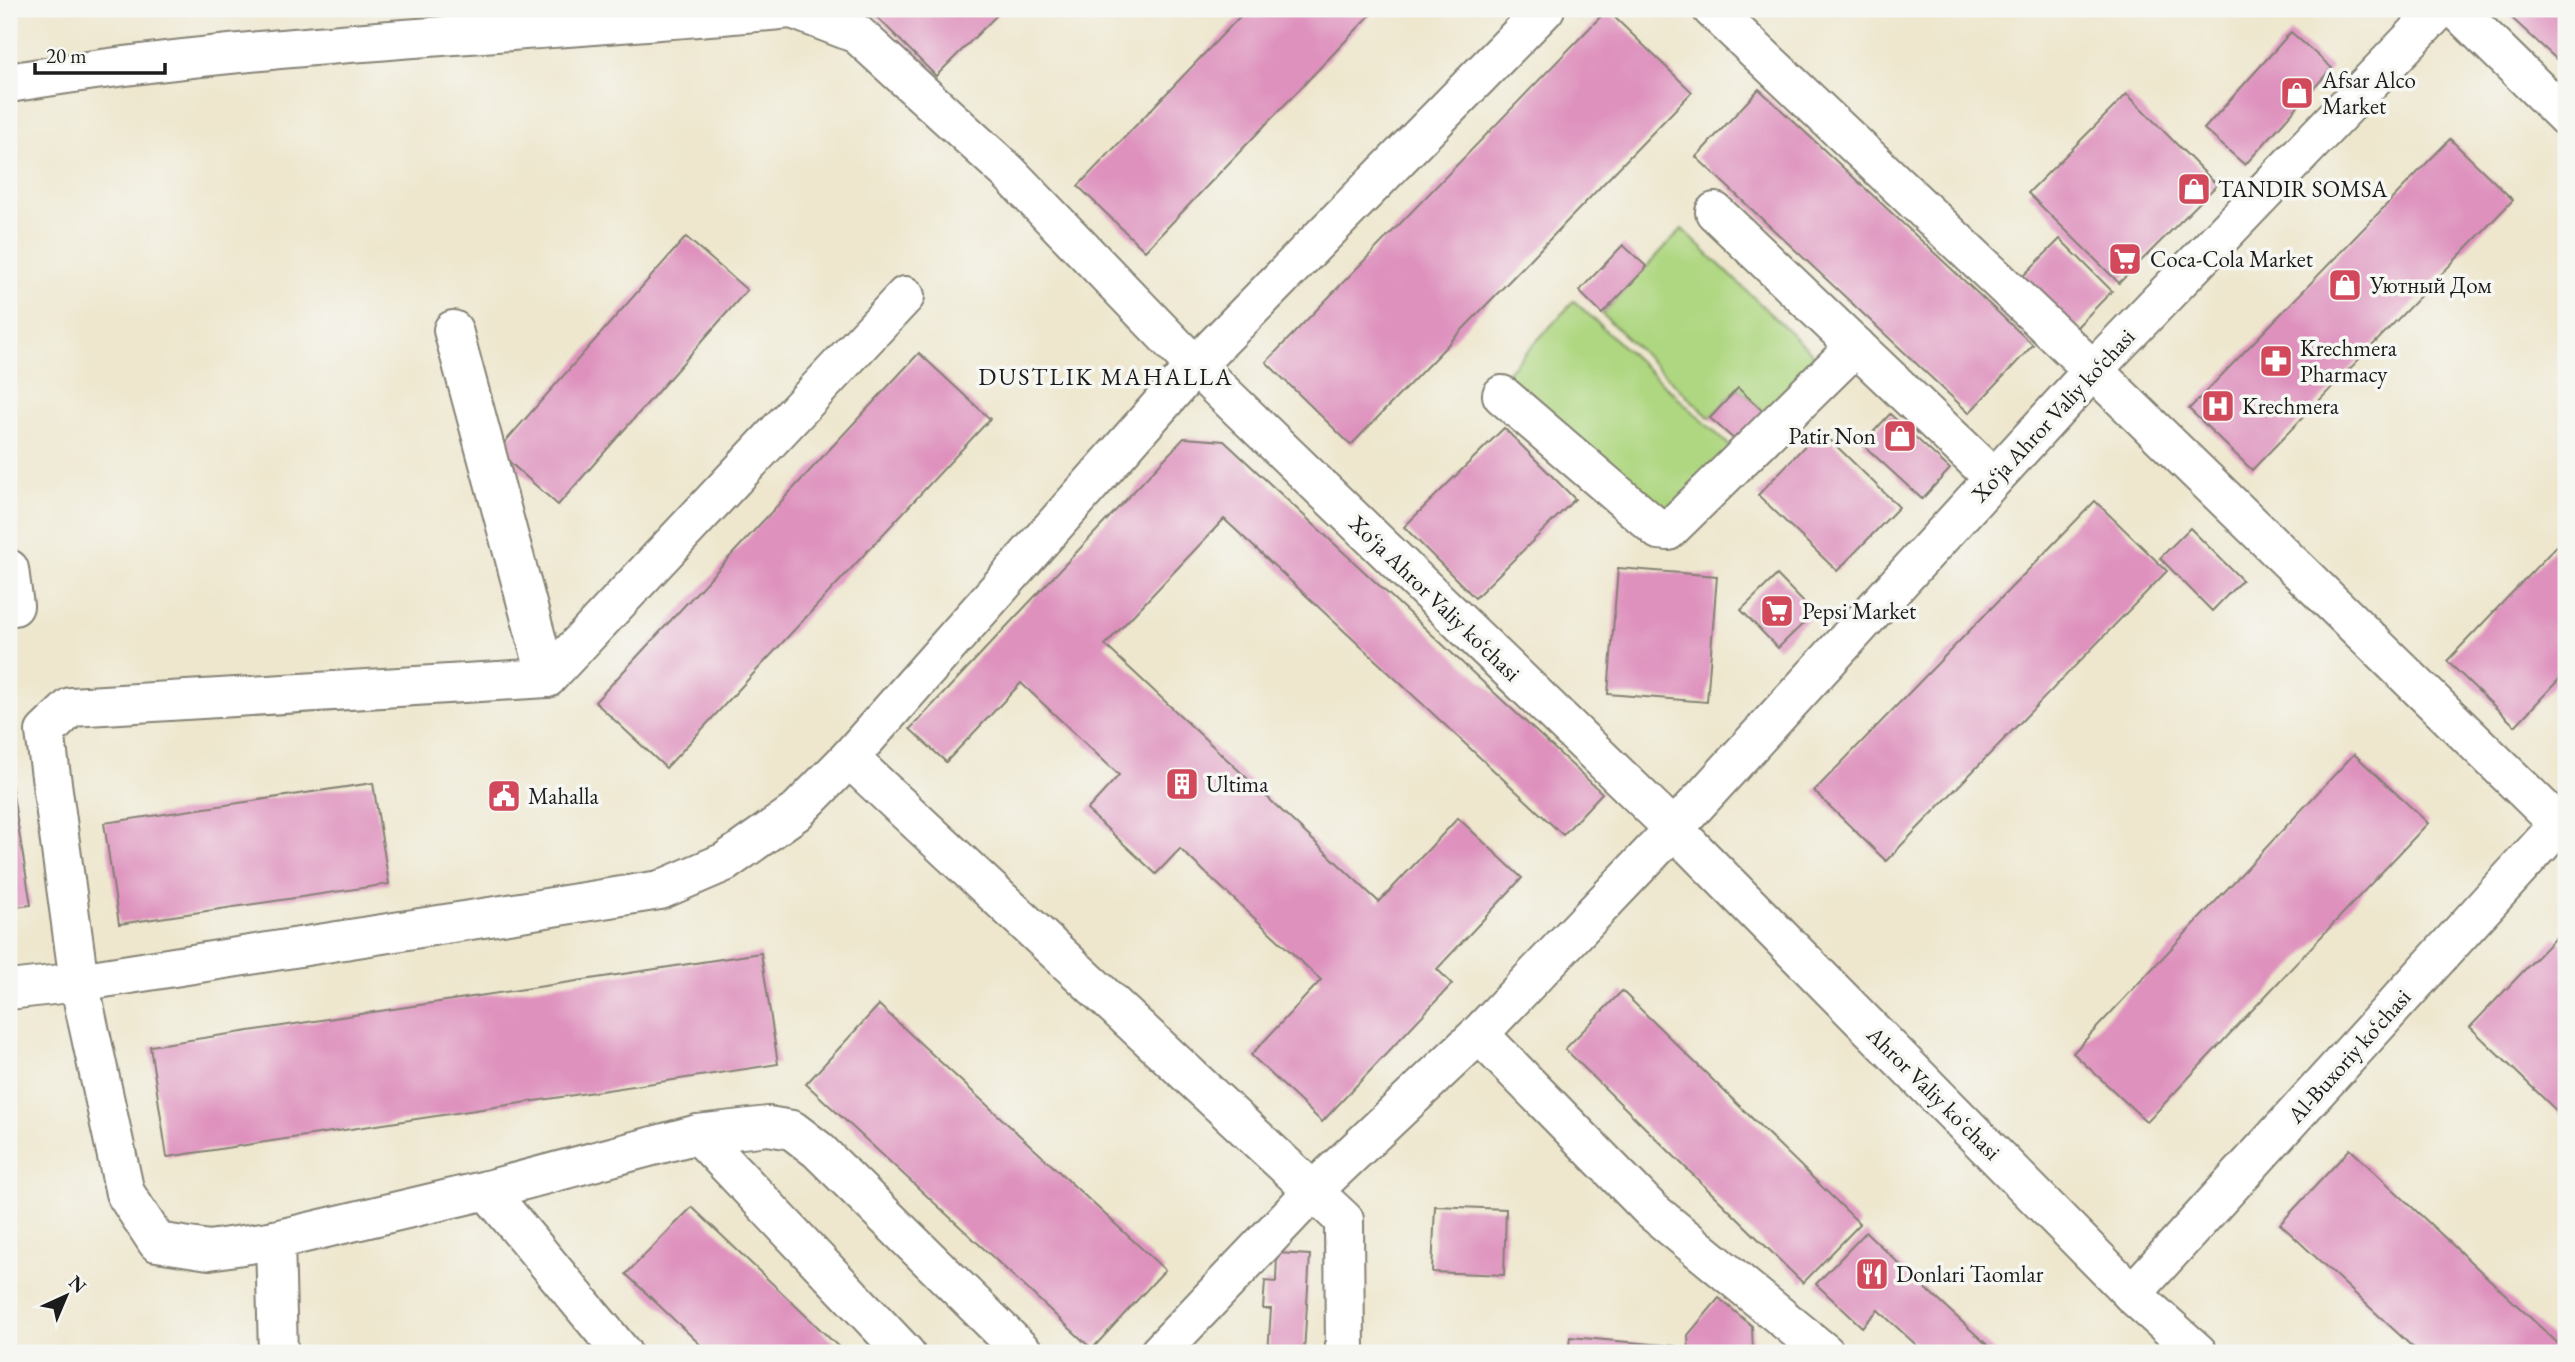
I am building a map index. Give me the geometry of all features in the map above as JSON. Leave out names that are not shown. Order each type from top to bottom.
[{"type":"street","points":[[9,83],[99,68],[415,38],[791,9]]},
{"type":"street","name":"Xo‘ja Ahror Valiy ko‘chasi","points":[[791,9],[857,34],[1008,172],[1195,366],[1674,829]]},
{"type":"street","points":[[9,990],[79,982],[660,890],[724,862],[796,812],[849,758],[1195,366],[1545,9]]},
{"type":"street","points":[[1712,9],[2094,370],[2564,824]]},
{"type":"street","name":"Xo‘ja Ahror Valiy ko‘chasi","points":[[1159,1353],[1313,1191],[1479,1034],[1674,829],[2094,370],[2441,9]]},
{"type":"street","points":[[2456,9],[2566,117]]},
{"type":"street","points":[[1715,212],[1994,478]]},
{"type":"street","points":[[905,296],[547,678],[71,707],[45,732],[79,982],[125,1193],[157,1242],[209,1250],[275,1240],[487,1190],[698,1134],[768,1126],[792,1130],[818,1150],[1024,1353]]},
{"type":"street","points":[[453,330],[547,678]]},
{"type":"street","points":[[1502,395],[1659,530],[1668,531],[1856,346]]},
{"type":"street","points":[[9,569],[14,606]]},
{"type":"street","points":[[849,758],[1344,1220],[1345,1353]]},
{"type":"street","name":"Al-Buxoriy ko‘chasi","points":[[2132,1294],[2564,824]]},
{"type":"street","name":"Ahror Valiy koʻchasi","points":[[1674,829],[2132,1294],[2198,1353]]},
{"type":"street","points":[[1479,1034],[1652,1211],[1825,1353]]},
{"type":"street","points":[[698,1134],[905,1353]]},
{"type":"street","points":[[487,1190],[622,1353]]},
{"type":"street","points":[[275,1240],[278,1353]]},
{"type":"green space","points":[[1682,229],[1816,357],[1764,412],[1738,388],[1710,418],[1602,314]]},
{"type":"green space","points":[[1574,301],[1732,448],[1663,521],[1506,374]]},
{"type":"building","points":[[1003,9],[936,76],[871,11]]},
{"type":"building","points":[[1247,9],[1376,9],[1145,251],[1078,186]]},
{"type":"building","points":[[2502,9],[2566,9],[2566,68]]},
{"type":"building","points":[[1607,10],[1692,92],[1351,445],[1266,362]]},
{"type":"building","points":[[2291,32],[2332,68],[2245,165],[2204,129]]},
{"type":"building","points":[[1759,89],[2033,345],[1969,413],[1696,157]]},
{"type":"building","points":[[2127,94],[2217,185],[2119,283],[2028,193]]},
{"type":"building","points":[[2450,139],[2513,200],[2252,470],[2189,409]]},
{"type":"building","points":[[686,237],[747,290],[558,505],[497,451]]},
{"type":"building","points":[[2060,239],[2112,291],[2074,330],[2022,277]]},
{"type":"building","points":[[1623,245],[1647,267],[1602,314],[1579,291]]},
{"type":"building","points":[[919,353],[990,419],[666,768],[595,702]]},
{"type":"building","points":[[1738,388],[1764,412],[1736,441],[1710,418]]},
{"type":"building","points":[[1890,414],[1950,469],[1922,499],[1862,444]]},
{"type":"building","points":[[1504,428],[1575,499],[1475,598],[1404,527]]},
{"type":"building","points":[[1820,430],[1899,507],[1837,571],[1758,495]]},
{"type":"building","name":"Ultima","points":[[1184,438],[1224,441],[1602,793],[1563,835],[1224,519],[1105,645],[1379,902],[1458,818],[1522,878],[1437,969],[1452,984],[1322,1122],[1251,1055],[1321,980],[1180,849],[1156,874],[1087,810],[1119,775],[1021,683],[946,762],[910,729]]},
{"type":"building","points":[[2095,501],[2167,571],[1886,861],[1814,791]]},
{"type":"building","points":[[2190,528],[2242,580],[2212,611],[2160,558]]},
{"type":"building","points":[[2566,536],[2566,672],[2515,726],[2447,661]]},
{"type":"building","points":[[1618,568],[1717,576],[1707,702],[1608,694]]},
{"type":"building","name":"Pepsi Market","points":[[1777,575],[1814,613],[1778,648],[1741,610]]},
{"type":"building","points":[[2354,754],[2428,823],[2147,1122],[2073,1053]]},
{"type":"building","points":[[9,770],[31,905],[9,908]]},
{"type":"building","points":[[373,783],[389,884],[119,924],[104,823]]},
{"type":"building","points":[[2556,937],[2566,947],[2566,1120],[2470,1027]]},
{"type":"building","points":[[761,953],[778,1064],[167,1157],[150,1046]]},
{"type":"building","points":[[1622,991],[1860,1224],[1803,1283],[1565,1049]]},
{"type":"building","points":[[879,1005],[1165,1270],[1092,1349],[806,1084]]},
{"type":"building","points":[[2350,1149],[2566,1353],[2419,1353],[2280,1224]]},
{"type":"building","points":[[1435,1206],[1506,1209],[1504,1275],[1432,1272]]},
{"type":"building","points":[[692,1207],[845,1353],[709,1353],[626,1274]]},
{"type":"building","points":[[1866,1232],[1996,1353],[1925,1353],[1878,1310],[1862,1327],[1816,1284]]},
{"type":"building","points":[[1277,1253],[1310,1255],[1304,1353],[1268,1353],[1271,1309],[1263,1309],[1265,1281],[1276,1282]]},
{"type":"building","points":[[1719,1298],[1752,1326],[1753,1353],[1689,1353],[1688,1335]]},
{"type":"building","points":[[1570,1337],[1675,1346],[1674,1353],[1568,1353]]},
{"type":"place","name":"Afsar Alco Market","points":[[2297,93]]},
{"type":"place","name":"TANDIR SOMSA","points":[[2194,189]]},
{"type":"place","name":"Coca-Cola Market","points":[[2125,259]]},
{"type":"place","name":"Уютный Дом","points":[[2345,285]]},
{"type":"place","name":"Krechmera Pharmacy","points":[[2276,361]]},
{"type":"place","name":"Krechmera","points":[[2218,406]]},
{"type":"place","name":"Patir Non","points":[[1900,436]]},
{"type":"place","name":"Pepsi Market","points":[[1777,611]]},
{"type":"place","name":"Ultima","points":[[1182,784]]},
{"type":"place","name":"Mahalla","points":[[504,796]]},
{"type":"place","name":"Donlari Taomlar","points":[[1872,1274]]},
{"type":"district","name":"DUSTLIK MAHALLA","points":[[1106,376]]}]
